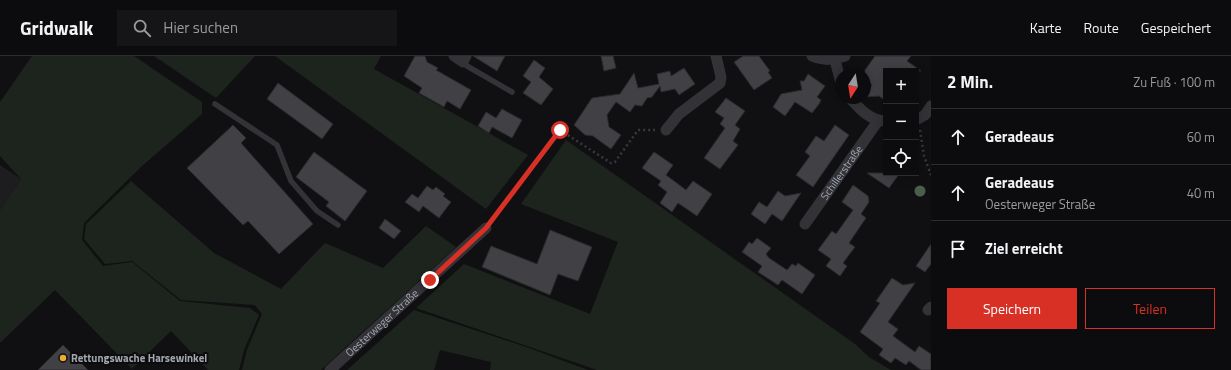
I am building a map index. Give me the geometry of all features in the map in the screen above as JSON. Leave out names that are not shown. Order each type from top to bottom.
[{"type":"street","points":[[666,130],[679,114],[720,83],[721,77],[716,56]]},
{"type":"street","points":[[812,56],[821,60],[840,58],[840,68]]},
{"type":"street","name":"Schillerstraße","points":[[806,224],[882,121],[861,110],[856,104]]},
{"type":"street","points":[[919,119],[925,115],[931,106]]},
{"type":"street","name":"Oesterweger Straße","points":[[330,370],[486,228]]},
{"type":"lane","points":[[461,58],[467,66],[512,92]]},
{"type":"lane","points":[[215,104],[277,145],[291,181],[317,211],[338,225]]},
{"type":"path","points":[[486,228],[560,130],[611,163],[615,162],[638,130],[666,130]]},
{"type":"path","points":[[919,130],[924,156],[931,175]]},
{"type":"shaded area","points":[[32,56],[134,56],[202,102],[202,114],[142,166],[84,223],[82,240],[103,266],[132,262],[180,301],[250,308],[259,315],[244,350],[239,370],[208,370],[171,331],[132,369],[55,290],[0,343],[0,210],[21,179],[0,156],[0,102]]},
{"type":"shaded area","points":[[154,56],[255,56],[216,98]]},
{"type":"shaded area","points":[[275,56],[381,56],[374,69],[528,155],[486,209]]},
{"type":"shaded area","points":[[566,140],[855,344],[869,357],[891,370],[597,370],[416,308],[464,264],[590,314],[618,242],[521,204]]},
{"type":"shaded area","points":[[0,165],[21,179],[0,210]]},
{"type":"shaded area","points":[[131,181],[214,253],[281,289],[325,243],[383,268],[426,226],[456,247],[321,370],[242,370],[247,350],[262,314],[255,305],[181,300],[132,261],[105,264],[84,239],[86,224]]},
{"type":"shaded area","points":[[414,310],[529,348],[588,370],[490,370],[491,362],[440,350],[434,370],[347,370]]},
{"type":"building","points":[[415,56],[425,56],[427,62],[438,68],[436,70],[471,90],[460,109],[447,101],[444,107],[419,93],[422,88],[404,76]]},
{"type":"building","points":[[473,56],[505,56],[497,71]]},
{"type":"building","points":[[601,56],[613,56],[616,68],[604,71]]},
{"type":"building","points":[[743,56],[759,56],[770,71],[768,72],[772,78],[754,90],[734,62]]},
{"type":"building","points":[[875,56],[911,56],[907,61],[917,68],[883,68],[883,99],[879,96],[871,97],[871,68],[866,68]]},
{"type":"building","points":[[534,60],[545,68],[539,77],[553,89],[541,105],[523,93],[531,82],[523,76]]},
{"type":"building","points":[[684,68],[695,84],[679,95],[675,89],[661,92],[660,86],[652,97],[647,98],[642,106],[635,105],[630,112],[616,102],[607,115],[609,127],[621,135],[611,149],[593,136],[585,135],[574,125],[592,98],[620,94],[634,73],[638,88],[659,84],[657,74],[670,71],[671,76]]},
{"type":"building","points":[[808,74],[825,86],[817,97],[821,100],[812,113],[795,102],[785,116],[773,107],[781,94],[802,90],[800,81],[804,81]]},
{"type":"building","points":[[278,83],[333,124],[322,139],[267,99]]},
{"type":"building","points":[[726,98],[745,111],[735,125],[740,129],[733,141],[738,145],[720,169],[704,158],[725,128],[720,124],[724,118],[715,112]]},
{"type":"building","points":[[502,109],[522,120],[512,138],[492,127],[489,133],[478,126],[486,112],[496,118]]},
{"type":"building","points":[[233,125],[246,138],[241,143],[313,224],[279,254],[248,221],[243,225],[187,168]]},
{"type":"building","points":[[835,125],[849,135],[813,187],[796,175],[810,156],[805,152],[816,136],[824,141]]},
{"type":"building","points":[[314,152],[367,191],[345,221],[326,206],[329,202],[296,177]]},
{"type":"building","points":[[654,152],[673,165],[666,175],[686,190],[693,181],[712,194],[697,216],[678,203],[672,212],[660,203],[667,192],[658,185],[661,181],[642,168]]},
{"type":"building","points":[[867,173],[883,173],[883,176],[898,176],[889,188]]},
{"type":"building","points":[[853,185],[868,196],[869,202],[861,214],[866,218],[849,243],[855,247],[843,263],[847,266],[840,276],[826,266],[831,259],[818,250],[832,231],[836,234],[853,210],[842,202]]},
{"type":"building","points":[[427,186],[433,190],[436,187],[445,194],[443,196],[451,202],[439,218],[423,206],[419,212],[405,202],[412,194],[418,198]]},
{"type":"building","points":[[778,191],[785,196],[801,193],[782,221],[772,214],[765,224],[751,214],[759,202],[767,207]]},
{"type":"building","points":[[385,219],[401,231],[394,239],[379,228]]},
{"type":"building","points":[[550,230],[592,247],[578,281],[558,274],[550,295],[482,267],[491,246],[537,264]]},
{"type":"building","points":[[757,238],[771,248],[766,254],[769,258],[787,270],[792,264],[796,266],[798,263],[815,275],[802,294],[782,280],[778,285],[758,272],[762,266],[742,252],[749,242],[752,244]]},
{"type":"building","points":[[931,244],[931,264],[925,272],[916,266]]},
{"type":"building","points":[[892,278],[903,285],[915,283],[888,322],[898,329],[893,336],[915,352],[919,346],[931,354],[931,370],[921,370],[909,361],[906,365],[895,358],[891,363],[879,355],[883,349],[860,332],[880,303],[876,301]]},
{"type":"building","name":"Rettungswache Harsewinkel","points":[[63,345],[88,370],[38,370]]},
{"type":"place","name":"Rettungswache Harsewinkel","points":[[63,358]]},
{"type":"route","points":[[430,280],[486,228],[560,130]]}]
